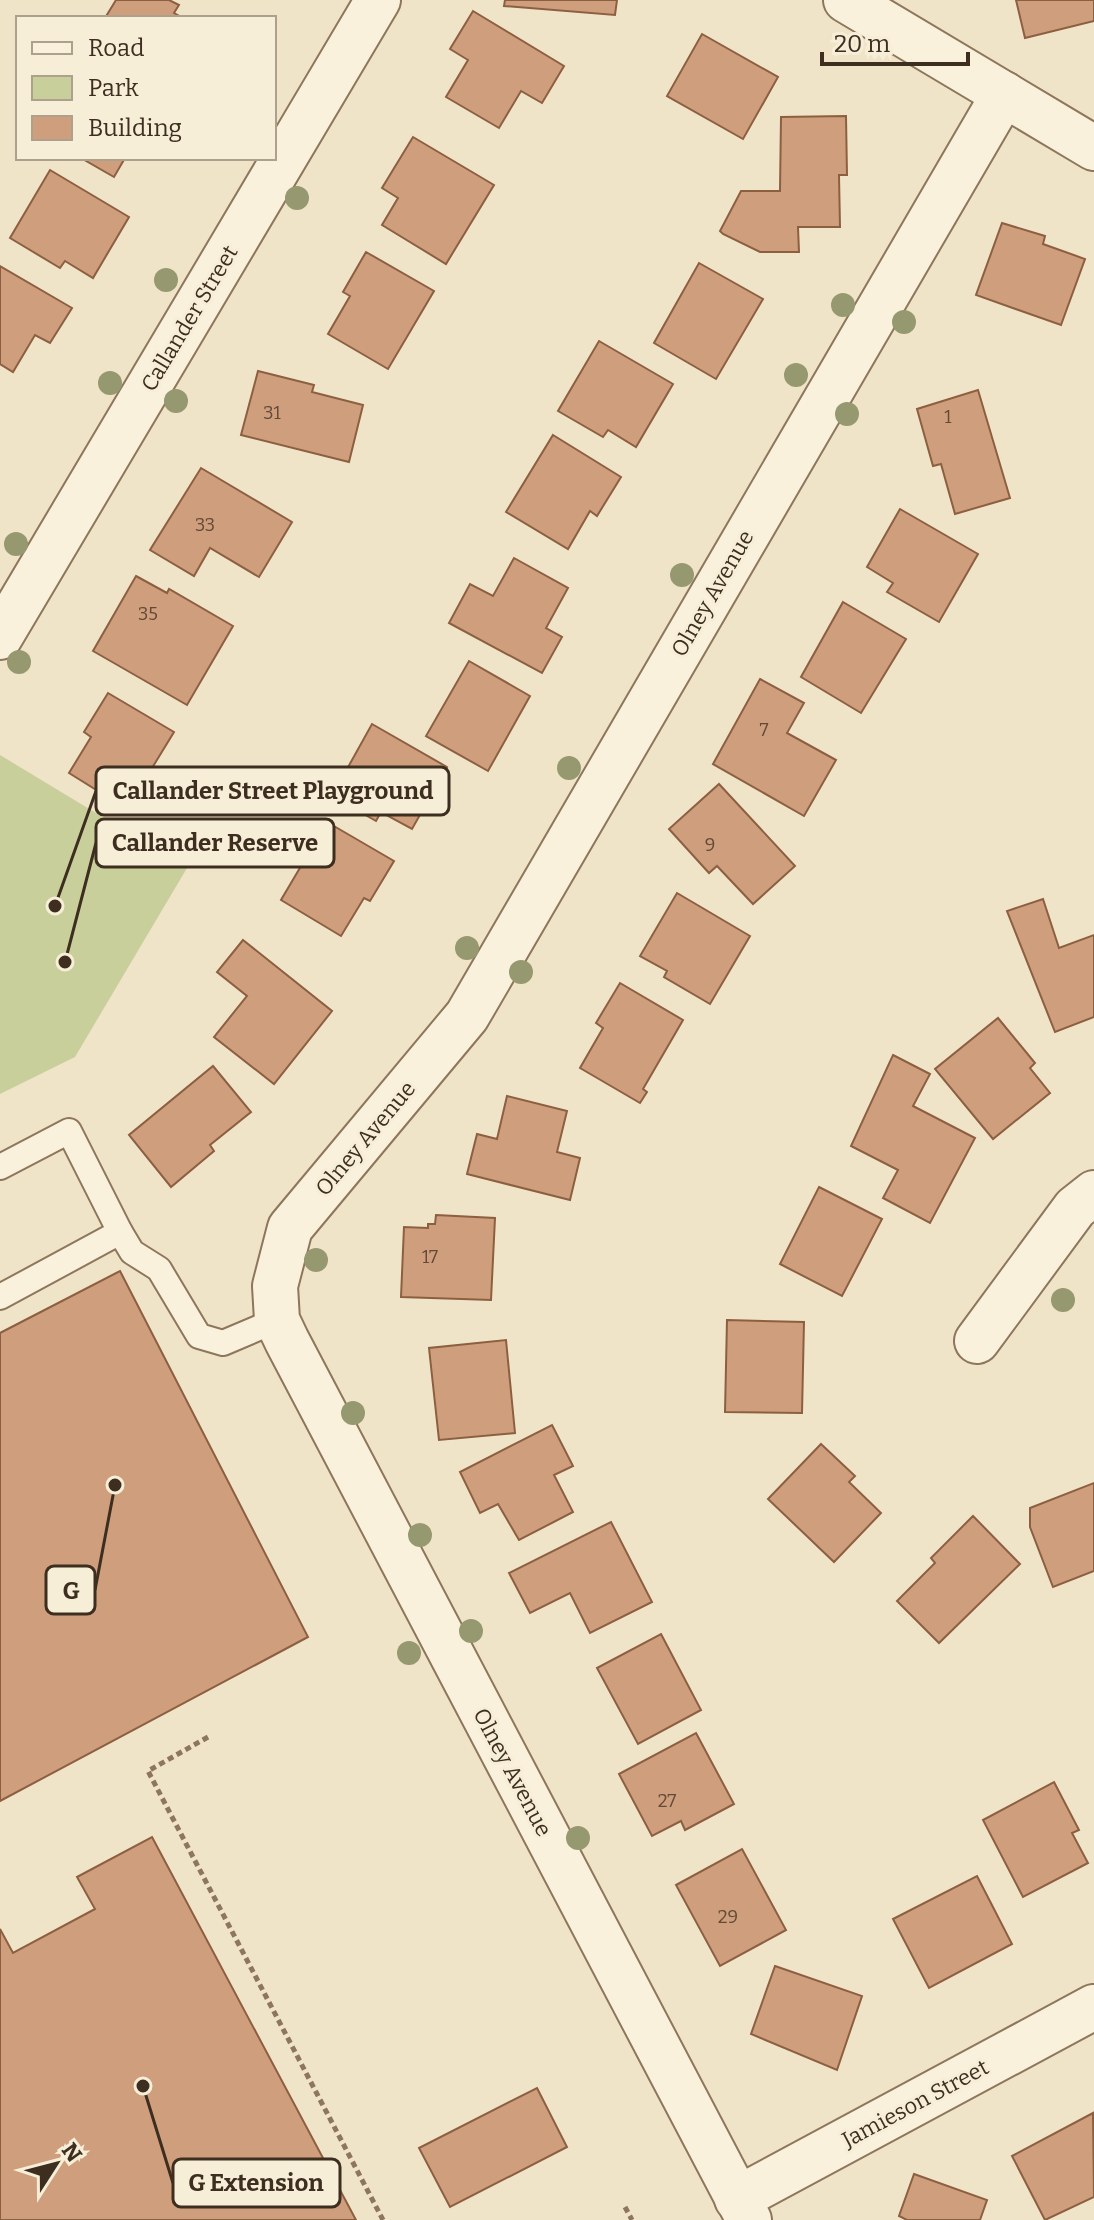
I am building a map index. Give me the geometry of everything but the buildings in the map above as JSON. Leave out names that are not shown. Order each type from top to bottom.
[{"type":"street","name":"Callander Street","points":[[0,637],[378,0]]},
{"type":"street","points":[[846,0],[1094,148]]},
{"type":"street","name":"Olney Avenue","points":[[743,2209],[277,1320],[275,1286],[290,1228],[467,1016],[1004,94]]},
{"type":"street","points":[[977,1341],[1075,1208],[1094,1193]]},
{"type":"street","name":"Jamieson Street","points":[[743,2209],[1094,2007]]},
{"type":"lane","points":[[0,1167],[69,1131],[132,1252],[159,1269],[199,1336],[223,1343],[277,1320]]},
{"type":"lane","points":[[0,1297],[120,1232]]},
{"type":"path","points":[[208,1737],[148,1771],[383,2220]]},
{"type":"path","points":[[625,2207],[632,2220]]},
{"type":"green space","points":[[0,755],[187,868],[75,1057],[0,1094]]},
{"type":"place","name":"Callander Street Playground","points":[[55,906]]},
{"type":"place","name":"Callander Reserve","points":[[65,962]]},
{"type":"place","name":"G","points":[[115,1485]]},
{"type":"place","name":"G Extension","points":[[143,2086]]}]
